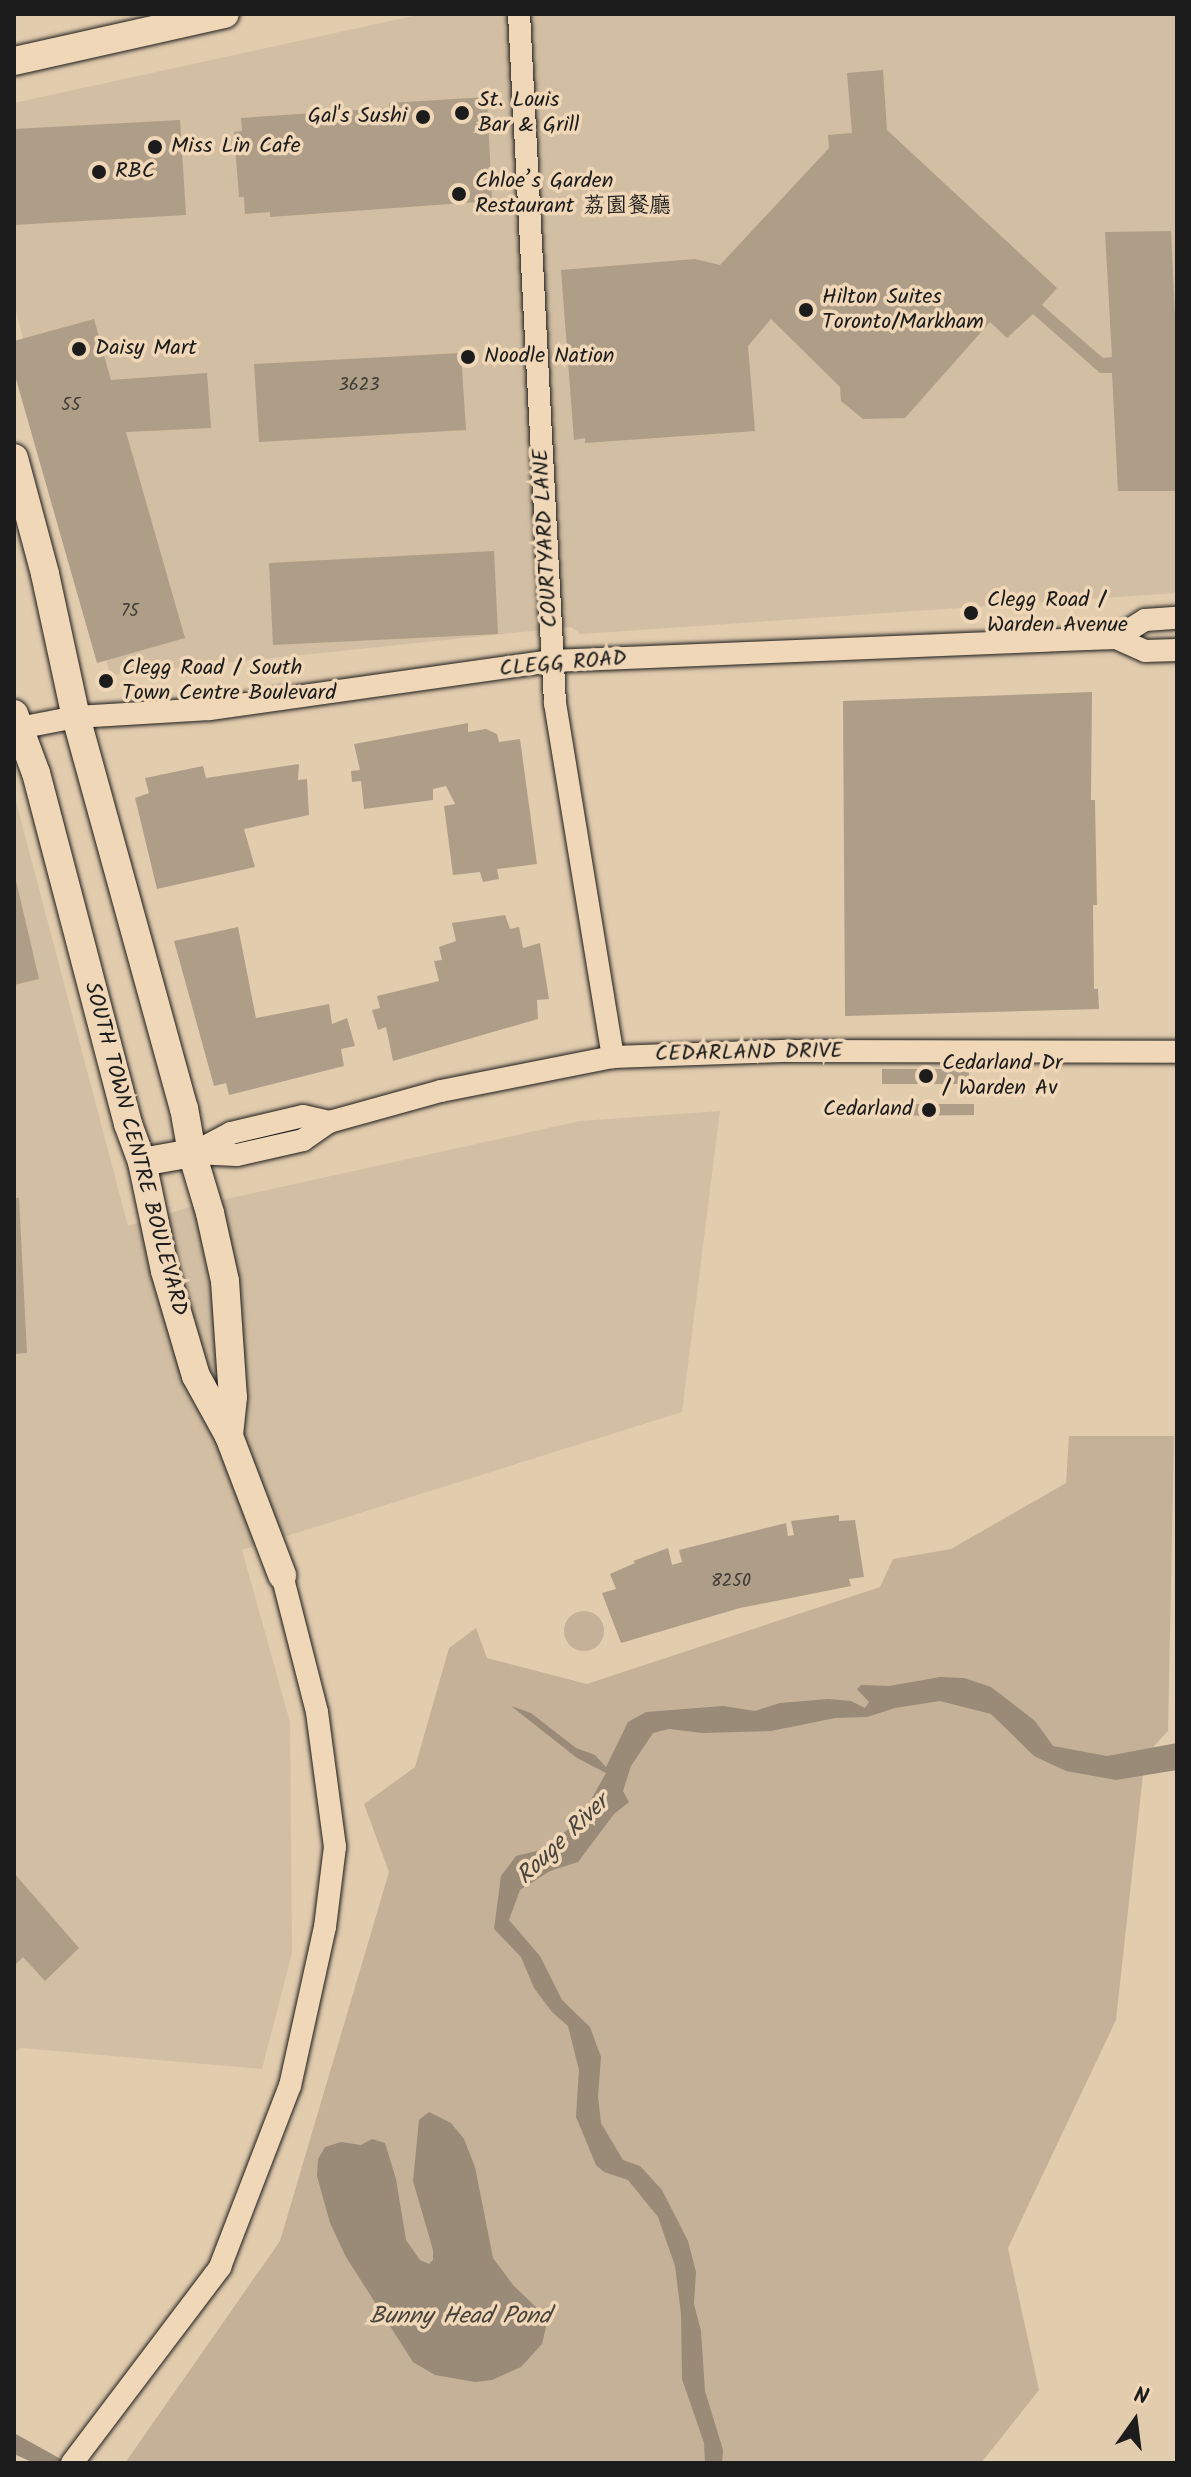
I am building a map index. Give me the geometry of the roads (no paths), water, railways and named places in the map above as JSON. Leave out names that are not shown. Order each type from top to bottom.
[{"type":"main road","points":[[14,61],[225,14]]},
{"type":"main road","points":[[14,458],[45,574],[76,717],[184,1108],[192,1153],[213,1226],[225,1281],[228,1315],[233,1397],[229,1436]]},
{"type":"main road","name":"SOUTH TOWN CENTRE BOULEVARD","points":[[15,724],[36,773],[104,1036],[142,1162],[165,1271],[196,1376],[229,1436],[282,1575]]},
{"type":"main road","name":"CEDARLAND DRIVE","points":[[142,1162],[192,1153]]},
{"type":"main road","points":[[183,1330],[206,1327],[228,1315]]},
{"type":"street","name":"COURTYARD LANE","points":[[519,14],[552,661],[613,1057]]},
{"type":"street","name":"CLEGG ROAD","points":[[1116,638],[1145,620],[1177,618]]},
{"type":"street","name":"CLEGG ROAD","points":[[15,724],[210,709],[552,661],[1116,638],[1145,651],[1177,650]]},
{"type":"street","name":"CEDARLAND DRIVE","points":[[192,1153],[237,1155],[290,1143],[303,1140],[329,1122],[441,1091],[613,1057],[789,1051],[1177,1052]]},
{"type":"street","points":[[72,2463],[220,2267],[290,2086],[325,1927],[335,1847],[317,1712],[282,1575]]},
{"type":"water","name":"Rouge River","points":[[940,1677],[964,1678],[991,1687],[1035,1721],[1053,1746],[1107,1756],[1177,1743],[1177,1770],[1116,1780],[1066,1771],[1034,1756],[991,1714],[940,1701],[895,1708],[867,1717],[835,1718],[771,1731],[702,1733],[669,1729],[653,1733],[631,1766],[623,1791],[629,1802],[614,1814],[578,1862],[550,1871],[520,1890],[509,1920],[540,1956],[562,2000],[590,2027],[601,2057],[598,2096],[601,2123],[623,2160],[640,2166],[662,2190],[688,2241],[696,2272],[694,2304],[701,2331],[705,2391],[723,2450],[722,2463],[705,2463],[704,2443],[682,2379],[681,2314],[675,2266],[658,2217],[628,2180],[604,2172],[596,2165],[576,2117],[579,2070],[568,2026],[552,2012],[534,1988],[521,1957],[494,1929],[501,1876],[516,1856],[541,1850],[579,1821],[606,1773],[577,1758],[511,1706],[531,1713],[576,1748],[595,1755],[606,1767],[628,1722],[646,1712],[723,1706],[755,1711],[780,1703],[828,1699],[851,1701],[865,1708],[869,1702],[857,1689],[861,1685],[889,1686]]},
{"type":"water","name":"Bunny Head Pond","points":[[429,2112],[451,2123],[464,2139],[475,2167],[493,2258],[513,2285],[538,2309],[546,2327],[542,2344],[521,2367],[492,2380],[475,2382],[435,2375],[413,2362],[346,2257],[330,2223],[317,2176],[318,2159],[325,2147],[341,2142],[361,2145],[372,2139],[385,2143],[396,2179],[406,2240],[420,2260],[429,2264],[433,2260],[433,2250],[413,2181],[419,2120]]},
{"type":"water","points":[[14,2433],[68,2463],[34,2463],[14,2454]]},
{"type":"place","name":"St. Louis Bar & Grill","points":[[462,113]]},
{"type":"place","name":"Gal's Sushi","points":[[423,117]]},
{"type":"place","name":"Miss Lin Cafe","points":[[155,147]]},
{"type":"place","name":"RBC","points":[[99,172]]},
{"type":"place","name":"Chloe’s Garden Restaurant 荔園餐廳","points":[[459,194]]},
{"type":"place","name":"Hilton Suites Toronto/Markham","points":[[806,310]]},
{"type":"place","name":"Daisy Mart","points":[[79,349]]},
{"type":"place","name":"Noodle Nation","points":[[468,357]]},
{"type":"place","name":"Clegg Road / Warden Avenue","points":[[971,613]]},
{"type":"place","name":"Clegg Road / South Town Centre Boulevard","points":[[106,681]]},
{"type":"place","name":"Cedarland Dr / Warden Av","points":[[926,1076]]},
{"type":"place","name":"Cedarland","points":[[929,1110]]}]
